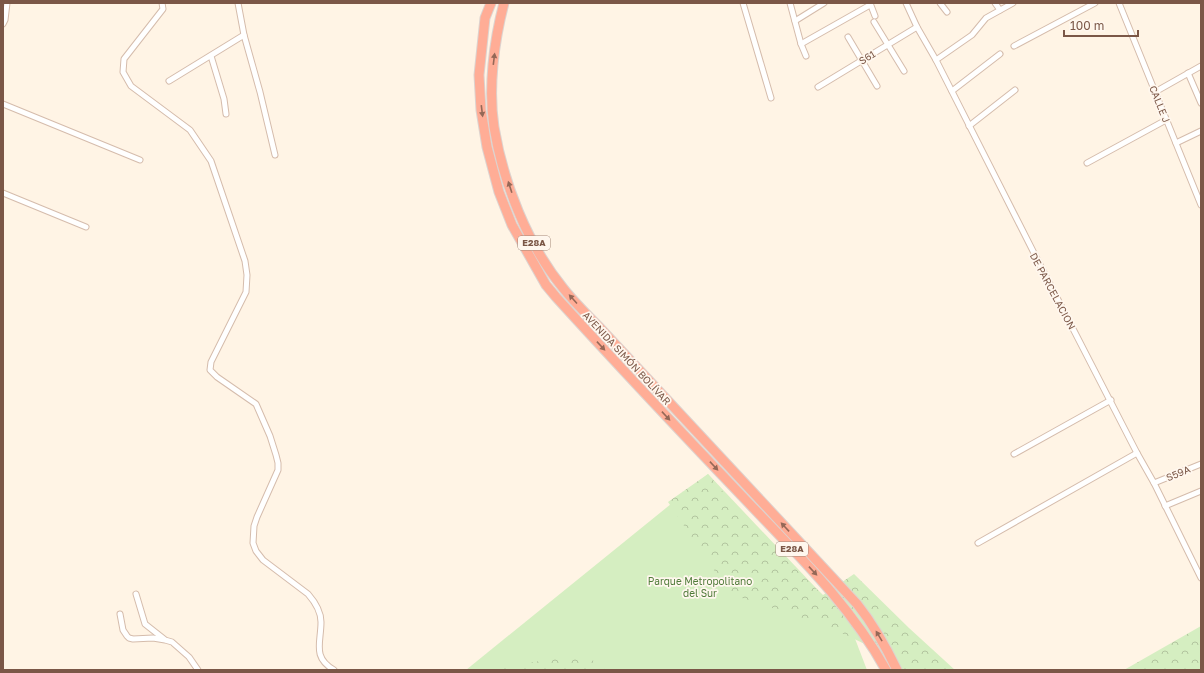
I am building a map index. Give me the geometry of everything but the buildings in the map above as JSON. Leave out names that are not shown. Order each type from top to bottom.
[{"type":"highway","name":"AVENIDA SIMÓN BOLÍVAR","points":[[491,3],[485,18],[479,75],[481,110],[487,147],[499,192],[512,225],[546,285],[687,438],[823,582],[854,620],[886,670]]},
{"type":"highway","name":"AVENIDA SIMÓN BOLÍVAR","points":[[504,3],[498,25],[492,74],[493,119],[502,164],[519,212],[537,249],[562,287],[857,604],[875,629],[897,670]]},
{"type":"highway","points":[[687,438],[695,431]]},
{"type":"street","points":[[3,24],[5,20],[7,3]]},
{"type":"street","points":[[162,3],[163,9],[124,58],[123,72],[132,86],[190,130],[211,161],[246,261],[247,275],[246,292],[211,362],[210,370],[217,377],[256,404],[270,436],[277,459],[278,470],[257,517],[254,526],[253,543],[256,551],[263,560],[308,594],[314,601],[321,623],[319,635],[319,655],[324,662],[334,670]]},
{"type":"street","points":[[238,3],[244,35],[260,92],[275,156]]},
{"type":"street","points":[[742,3],[771,98]]},
{"type":"street","points":[[790,3],[801,44],[806,56]]},
{"type":"street","points":[[795,21],[824,3]]},
{"type":"street","name":"DE PARCELACION","points":[[906,3],[1137,453],[1154,483],[1201,578]]},
{"type":"street","points":[[940,3],[947,12]]},
{"type":"street","points":[[995,3],[1000,10]]},
{"type":"street","points":[[936,60],[972,35],[986,18],[1013,3]]},
{"type":"street","points":[[1014,46],[1095,3]]},
{"type":"street","name":"CALLE J","points":[[1119,3],[1201,205]]},
{"type":"street","points":[[801,44],[870,4],[875,19],[888,45],[904,71]]},
{"type":"street","name":"S61","points":[[818,87],[917,27]]},
{"type":"street","points":[[169,81],[244,35]]},
{"type":"street","points":[[848,37],[877,86]]},
{"type":"street","points":[[952,91],[1000,54]]},
{"type":"street","points":[[211,56],[224,99],[226,114]]},
{"type":"street","points":[[1155,92],[1201,66]]},
{"type":"street","points":[[1188,73],[1201,103]]},
{"type":"street","points":[[969,126],[1015,90]]},
{"type":"street","points":[[3,104],[140,160]]},
{"type":"street","points":[[1087,163],[1166,120]]},
{"type":"street","points":[[1176,143],[1201,131]]},
{"type":"street","points":[[3,193],[86,227]]},
{"type":"street","points":[[1014,454],[1111,400]]},
{"type":"street","points":[[978,544],[1137,453]]},
{"type":"street","name":"S59A","points":[[1154,483],[1201,464]]},
{"type":"street","points":[[1165,506],[1201,490]]},
{"type":"street","points":[[136,594],[145,624],[165,640]]},
{"type":"street","points":[[120,614],[123,630],[126,636],[133,639],[153,638],[172,642],[189,657],[198,670]]},
{"type":"green space","name":"Parque Metropolitano del Sur","points":[[708,474],[849,623],[867,670],[466,670]]},
{"type":"green space","points":[[708,474],[758,533],[823,595],[854,574],[909,628],[955,670],[886,670],[871,647],[827,626],[730,594],[668,502]]},
{"type":"green space","points":[[1201,626],[1201,670],[1124,670]]},
{"type":"green space","points":[[584,654],[606,670],[486,670],[495,668]]}]
